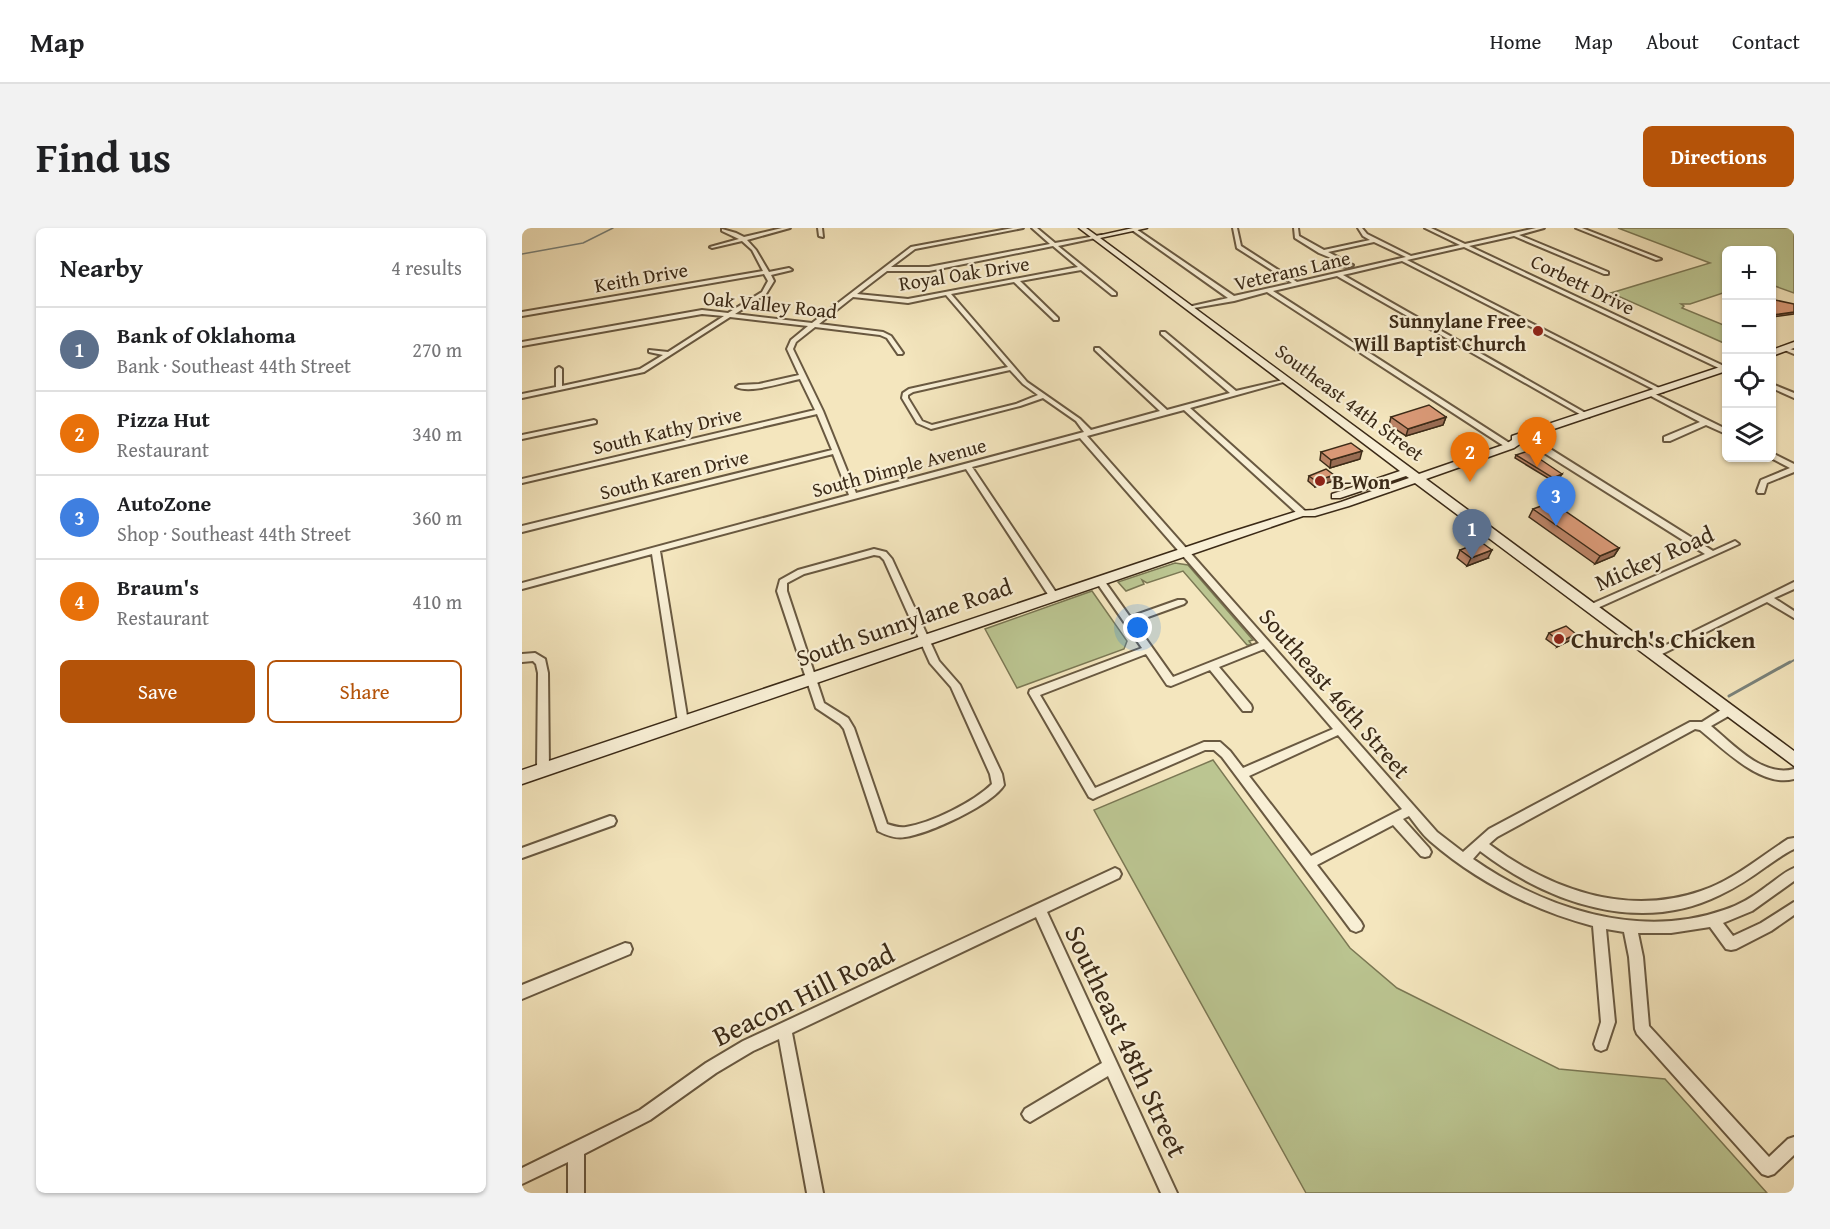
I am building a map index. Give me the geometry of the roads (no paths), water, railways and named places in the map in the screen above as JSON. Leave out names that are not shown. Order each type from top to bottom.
[{"type":"main road","name":"Southeast 44th Street","points":[[1082,228],[1099,238],[1412,476],[1794,760]]},
{"type":"main road","points":[[1099,238],[1128,234],[1144,228]]},
{"type":"main road","points":[[1776,351],[1794,345]]},
{"type":"main road","name":"South Sunnylane Road","points":[[522,777],[1302,513],[1316,513],[1412,476],[1722,369]]},
{"type":"street","points":[[712,247],[788,228]]},
{"type":"street","points":[[820,228],[821,236]]},
{"type":"street","points":[[853,496],[791,345],[795,338],[908,251],[919,246],[1021,228]]},
{"type":"street","points":[[1034,228],[1114,294]]},
{"type":"street","points":[[1235,228],[1239,247],[1297,284]]},
{"type":"street","points":[[1296,228],[1298,237],[1338,261]]},
{"type":"street","points":[[1360,228],[1365,235],[1411,258]]},
{"type":"street","name":"Corbett Drive","points":[[1427,228],[1722,366]]},
{"type":"street","name":"Veterans Lane","points":[[1190,308],[1542,228]]},
{"type":"street","points":[[1578,228],[1658,259]]},
{"type":"street","points":[[522,396],[636,373],[671,354],[769,288],[771,281],[746,238],[724,230]]},
{"type":"street","points":[[1134,230],[1234,299]]},
{"type":"street","points":[[1514,234],[1606,273]]},
{"type":"street","points":[[885,269],[921,271],[1099,238]]},
{"type":"street","points":[[1321,252],[1375,240]]},
{"type":"street","points":[[1403,260],[1656,392],[1722,430]]},
{"type":"street","name":"Royal Oak Drive","points":[[851,295],[908,301],[1082,268]]},
{"type":"street","name":"Keith Drive","points":[[522,314],[789,270]]},
{"type":"street","points":[[1339,275],[1587,416]]},
{"type":"street","points":[[1017,280],[1056,319]]},
{"type":"street","points":[[1269,291],[1506,443]]},
{"type":"street","name":"Southeast 46th Street","points":[[948,294],[1025,383],[1078,420],[1085,434],[1264,645],[1432,836],[1463,860],[1507,889],[1552,909],[1599,922],[1630,927],[1684,927],[1713,921],[1742,909],[1794,874]]},
{"type":"street","name":"Oak Valley Road","points":[[522,344],[682,314],[732,314],[881,333],[889,337],[900,353]]},
{"type":"street","points":[[1163,333],[1235,394]]},
{"type":"street","points":[[1784,348],[1794,352]]},
{"type":"street","points":[[1097,349],[1165,412]]},
{"type":"street","points":[[651,351],[671,354]]},
{"type":"street","points":[[1011,368],[908,392],[905,398],[919,422],[931,427],[1018,405],[1043,396]]},
{"type":"street","points":[[559,369],[559,389]]},
{"type":"street","points":[[739,387],[759,386],[803,376]]},
{"type":"street","name":"South Dimple Avenue","points":[[522,586],[1285,380]]},
{"type":"street","points":[[1776,388],[1794,396]]},
{"type":"street","points":[[1186,408],[1302,513]]},
{"type":"street","name":"South Kathy Drive","points":[[522,481],[820,411]]},
{"type":"street","points":[[522,437],[594,422]]},
{"type":"street","points":[[1667,439],[1706,422]]},
{"type":"street","points":[[1525,437],[1712,554]]},
{"type":"street","name":"South Karen Drive","points":[[522,529],[835,452]]},
{"type":"street","points":[[1776,457],[1794,468]]},
{"type":"street","points":[[967,465],[1054,597]]},
{"type":"street","points":[[1761,491],[1764,482],[1794,468]]},
{"type":"street","name":"Mickey Road","points":[[1590,608],[1735,544]]},
{"type":"street","points":[[656,551],[683,722]]},
{"type":"street","points":[[874,552],[884,554],[926,640],[936,663],[955,685],[996,774],[998,785],[986,798],[950,814],[907,832],[891,832],[882,827],[849,728],[844,721],[819,705],[782,591],[783,582],[801,572],[859,555],[874,552]]},
{"type":"street","points":[[1101,581],[1171,682],[1264,645]]},
{"type":"street","points":[[1653,655],[1794,585]]},
{"type":"street","points":[[1767,598],[1794,615]]},
{"type":"street","points":[[1128,621],[1181,602]]},
{"type":"street","points":[[1148,650],[1034,693],[1093,794],[1211,744],[1221,748],[1356,926]]},
{"type":"street","points":[[522,658],[534,657],[541,662],[543,770]]},
{"type":"street","points":[[1212,666],[1247,708]]},
{"type":"street","points":[[1703,726],[1728,711]]},
{"type":"street","points":[[1463,860],[1493,833],[1694,725],[1703,726],[1768,776],[1789,777],[1794,774]]},
{"type":"street","points":[[1241,774],[1340,730]]},
{"type":"street","points":[[1308,864],[1410,810]]},
{"type":"street","points":[[1395,818],[1425,852]]},
{"type":"street","points":[[522,853],[610,821]]},
{"type":"street","points":[[1480,844],[1503,863],[1530,880],[1558,891],[1602,903],[1642,906],[1677,903],[1702,897],[1723,887],[1792,843],[1794,844]]},
{"type":"street","name":"Beacon Hill Road","points":[[522,1176],[645,1115],[730,1055],[1115,874]]},
{"type":"street","points":[[1713,921],[1731,944],[1766,927],[1794,908]]},
{"type":"street","name":"Southeast 48th Street","points":[[1039,910],[1169,1193]]},
{"type":"street","points":[[1599,922],[1608,1022],[1601,1044]]},
{"type":"street","points":[[1630,927],[1636,957],[1642,1029],[1768,1168],[1794,1145]]},
{"type":"street","points":[[522,992],[625,949]]},
{"type":"street","points":[[784,1030],[815,1193]]},
{"type":"street","points":[[1030,1114],[1111,1066]]},
{"type":"street","points":[[576,1150],[576,1193]]},
{"type":"waterway","points":[[522,254],[583,243],[613,228]]},
{"type":"waterway","points":[[1787,664],[1794,660]]},
{"type":"waterway","points":[[1729,696],[1790,662]]},
{"type":"place","name":"Sunnylane Free Will Baptist Church","points":[[1538,331]]},
{"type":"place","name":"Braum's","points":[[1537,467]]},
{"type":"place","name":"B-Won","points":[[1320,481]]},
{"type":"place","name":"Pizza Hut","points":[[1470,482]]},
{"type":"place","name":"AutoZone","points":[[1556,526]]},
{"type":"place","name":"Bank of Oklahoma","points":[[1472,559]]},
{"type":"place","name":"Church's Chicken","points":[[1559,639]]}]
